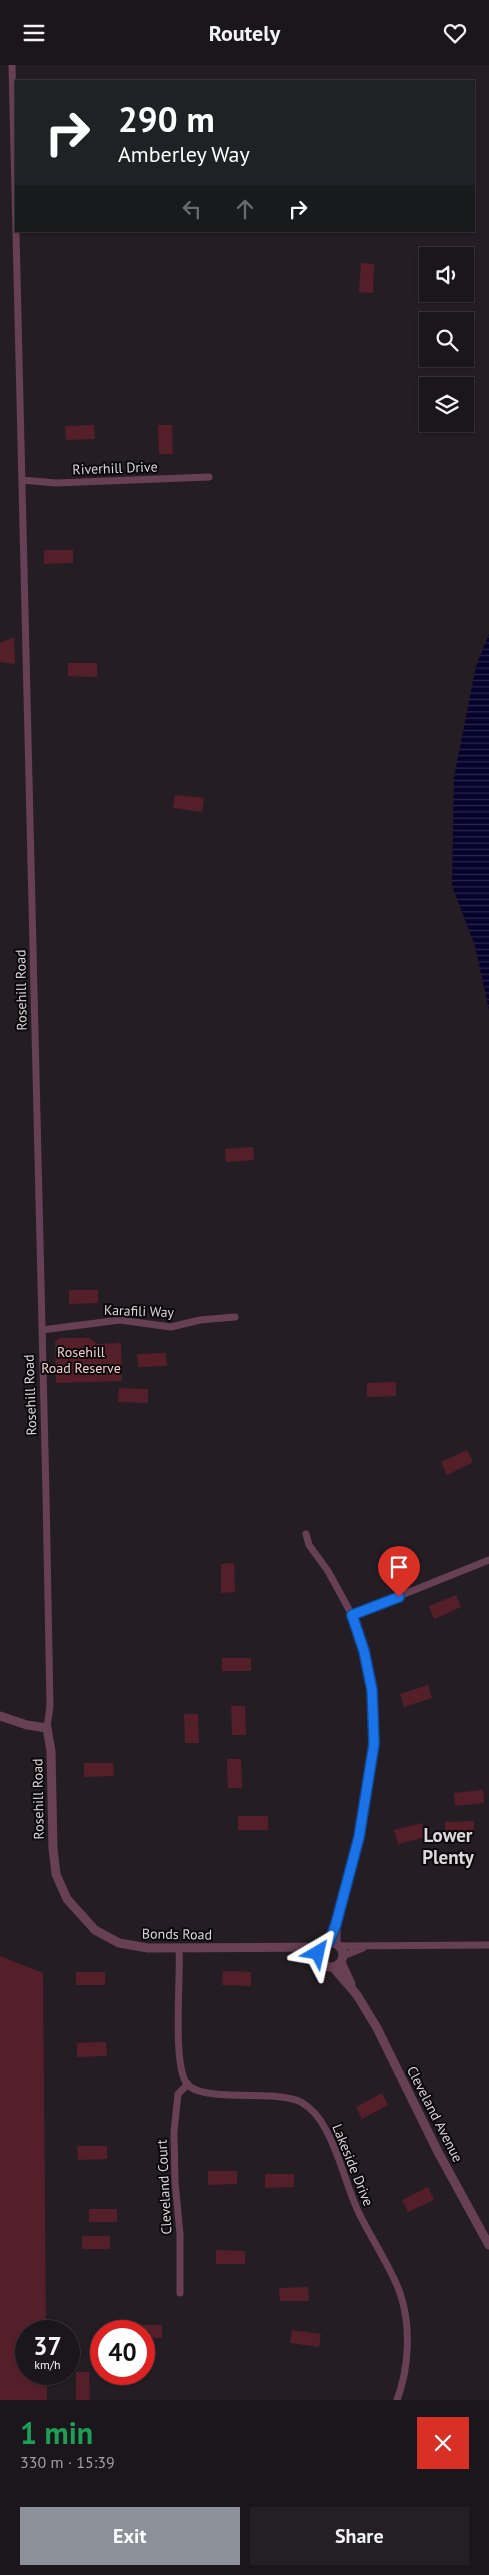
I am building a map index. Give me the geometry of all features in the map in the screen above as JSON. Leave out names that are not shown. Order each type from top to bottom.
[{"type":"street","name":"Rosehill Road","points":[[12,65],[15,189]]},
{"type":"street","name":"Rosehill Road","points":[[16,232],[50,1706],[47,1728],[51,1751],[54,1862],[60,1887],[75,1910]]},
{"type":"street","name":"Riverhill Drive","points":[[22,479],[56,483],[209,477]]},
{"type":"street","name":"Karafili Way","points":[[42,1330],[120,1320],[171,1327],[212,1318],[235,1317]]},
{"type":"street","points":[[306,1534],[309,1545],[328,1571],[352,1615],[364,1651],[372,1690],[374,1744],[359,1837],[336,1924],[322,1963],[339,1962]]},
{"type":"street","points":[[352,1615],[489,1560]]},
{"type":"street","points":[[0,1716],[27,1725],[47,1728]]},
{"type":"street","name":"Bonds Road","points":[[75,1910],[95,1930],[119,1943],[131,1947],[291,1949],[489,1945]]},
{"type":"street","name":"Cleveland Avenue","points":[[329,1947],[377,2028],[438,2152],[489,2245]]},
{"type":"street","name":"Bonds Road","points":[[339,1962],[366,1947]]},
{"type":"street","points":[[179,1949],[179,2065],[188,2085]]},
{"type":"street","name":"Cleveland Court","points":[[180,2293],[180,2234],[175,2182],[174,2132],[178,2094],[188,2085]]},
{"type":"street","name":"Lakeside Drive","points":[[188,2085],[199,2091],[217,2094],[292,2097],[316,2113],[327,2131],[357,2210],[401,2295],[407,2329],[406,2363],[397,2400]]},
{"type":"green space","points":[[361,263],[374,264],[373,293],[359,292]]},
{"type":"green space","points":[[94,425],[95,439],[66,440],[65,426]]},
{"type":"green space","points":[[158,425],[172,425],[173,454],[159,454]]},
{"type":"green space","points":[[44,550],[73,550],[73,563],[44,564]]},
{"type":"green space","points":[[14,637],[15,664],[0,662],[0,643]]},
{"type":"green space","points":[[68,663],[97,663],[97,677],[68,676]]},
{"type":"green space","points":[[175,795],[204,798],[202,812],[173,808]]},
{"type":"green space","points":[[253,1147],[254,1160],[226,1162],[225,1149]]},
{"type":"green space","points":[[69,1290],[98,1290],[98,1303],[69,1304]]},
{"type":"green space","name":"Rosehill Road Reserve","points":[[59,1338],[90,1338],[97,1344],[121,1343],[122,1381],[56,1383],[55,1342]]},
{"type":"green space","points":[[166,1353],[167,1366],[138,1367],[137,1354]]},
{"type":"green space","points":[[396,1382],[396,1396],[367,1397],[367,1383]]},
{"type":"green space","points":[[119,1388],[148,1389],[148,1403],[118,1402]]},
{"type":"green space","points":[[467,1450],[473,1462],[447,1475],[441,1462]]},
{"type":"green space","points":[[234,1563],[235,1592],[221,1593],[221,1564]]},
{"type":"green space","points":[[456,1595],[461,1607],[434,1619],[429,1606]]},
{"type":"green space","points":[[222,1658],[251,1658],[251,1671],[222,1671]]},
{"type":"green space","points":[[428,1685],[432,1698],[404,1707],[400,1694]]},
{"type":"green space","points":[[231,1706],[245,1706],[246,1735],[232,1735]]},
{"type":"green space","points":[[184,1714],[198,1714],[199,1743],[185,1743]]},
{"type":"green space","points":[[227,1759],[241,1759],[242,1788],[228,1788]]},
{"type":"green space","points":[[84,1763],[113,1763],[114,1776],[84,1777]]},
{"type":"green space","points":[[483,1790],[484,1803],[455,1806],[454,1793]]},
{"type":"green space","points":[[238,1816],[268,1816],[268,1830],[238,1830]]},
{"type":"green space","points":[[474,1821],[474,1834],[445,1834],[445,1822]]},
{"type":"green space","points":[[422,1823],[426,1837],[398,1844],[394,1830]]},
{"type":"green space","points":[[0,1956],[43,1973],[46,2320],[15,2320],[15,2385],[47,2385],[47,2400],[0,2400]]},
{"type":"green space","points":[[223,1971],[251,1972],[251,1986],[222,1985]]},
{"type":"green space","points":[[76,1972],[105,1972],[105,1985],[76,1985]]},
{"type":"green space","points":[[106,2042],[107,2056],[77,2057],[77,2043]]},
{"type":"green space","points":[[382,2093],[388,2105],[362,2119],[356,2107]]},
{"type":"green space","points":[[77,2146],[107,2146],[107,2159],[78,2160]]},
{"type":"green space","points":[[208,2171],[237,2171],[237,2184],[208,2185]]},
{"type":"green space","points":[[265,2174],[294,2174],[294,2187],[265,2188]]},
{"type":"green space","points":[[428,2187],[434,2200],[408,2212],[402,2200]]},
{"type":"green space","points":[[89,2209],[117,2209],[117,2222],[89,2222]]},
{"type":"green space","points":[[82,2236],[110,2236],[110,2249],[82,2249]]},
{"type":"green space","points":[[216,2250],[245,2251],[245,2264],[216,2264]]},
{"type":"green space","points":[[308,2287],[309,2301],[280,2301],[279,2288]]},
{"type":"green space","points":[[155,2325],[162,2325],[162,2338],[155,2338]]},
{"type":"green space","points":[[292,2330],[321,2334],[319,2347],[290,2343]]},
{"type":"green space","points":[[80,2372],[89,2372],[90,2400],[76,2400],[76,2385],[80,2385]]},
{"type":"shaded area","points":[[489,634],[489,1010],[475,946],[452,886],[454,777],[476,666]]},
{"type":"district","name":"Lower Plenty","points":[[448,1846]]},
{"type":"route","points":[[318,1953],[321,1947],[329,1942],[336,1924],[359,1837],[374,1744],[372,1690],[364,1651],[352,1615],[399,1597]]}]
